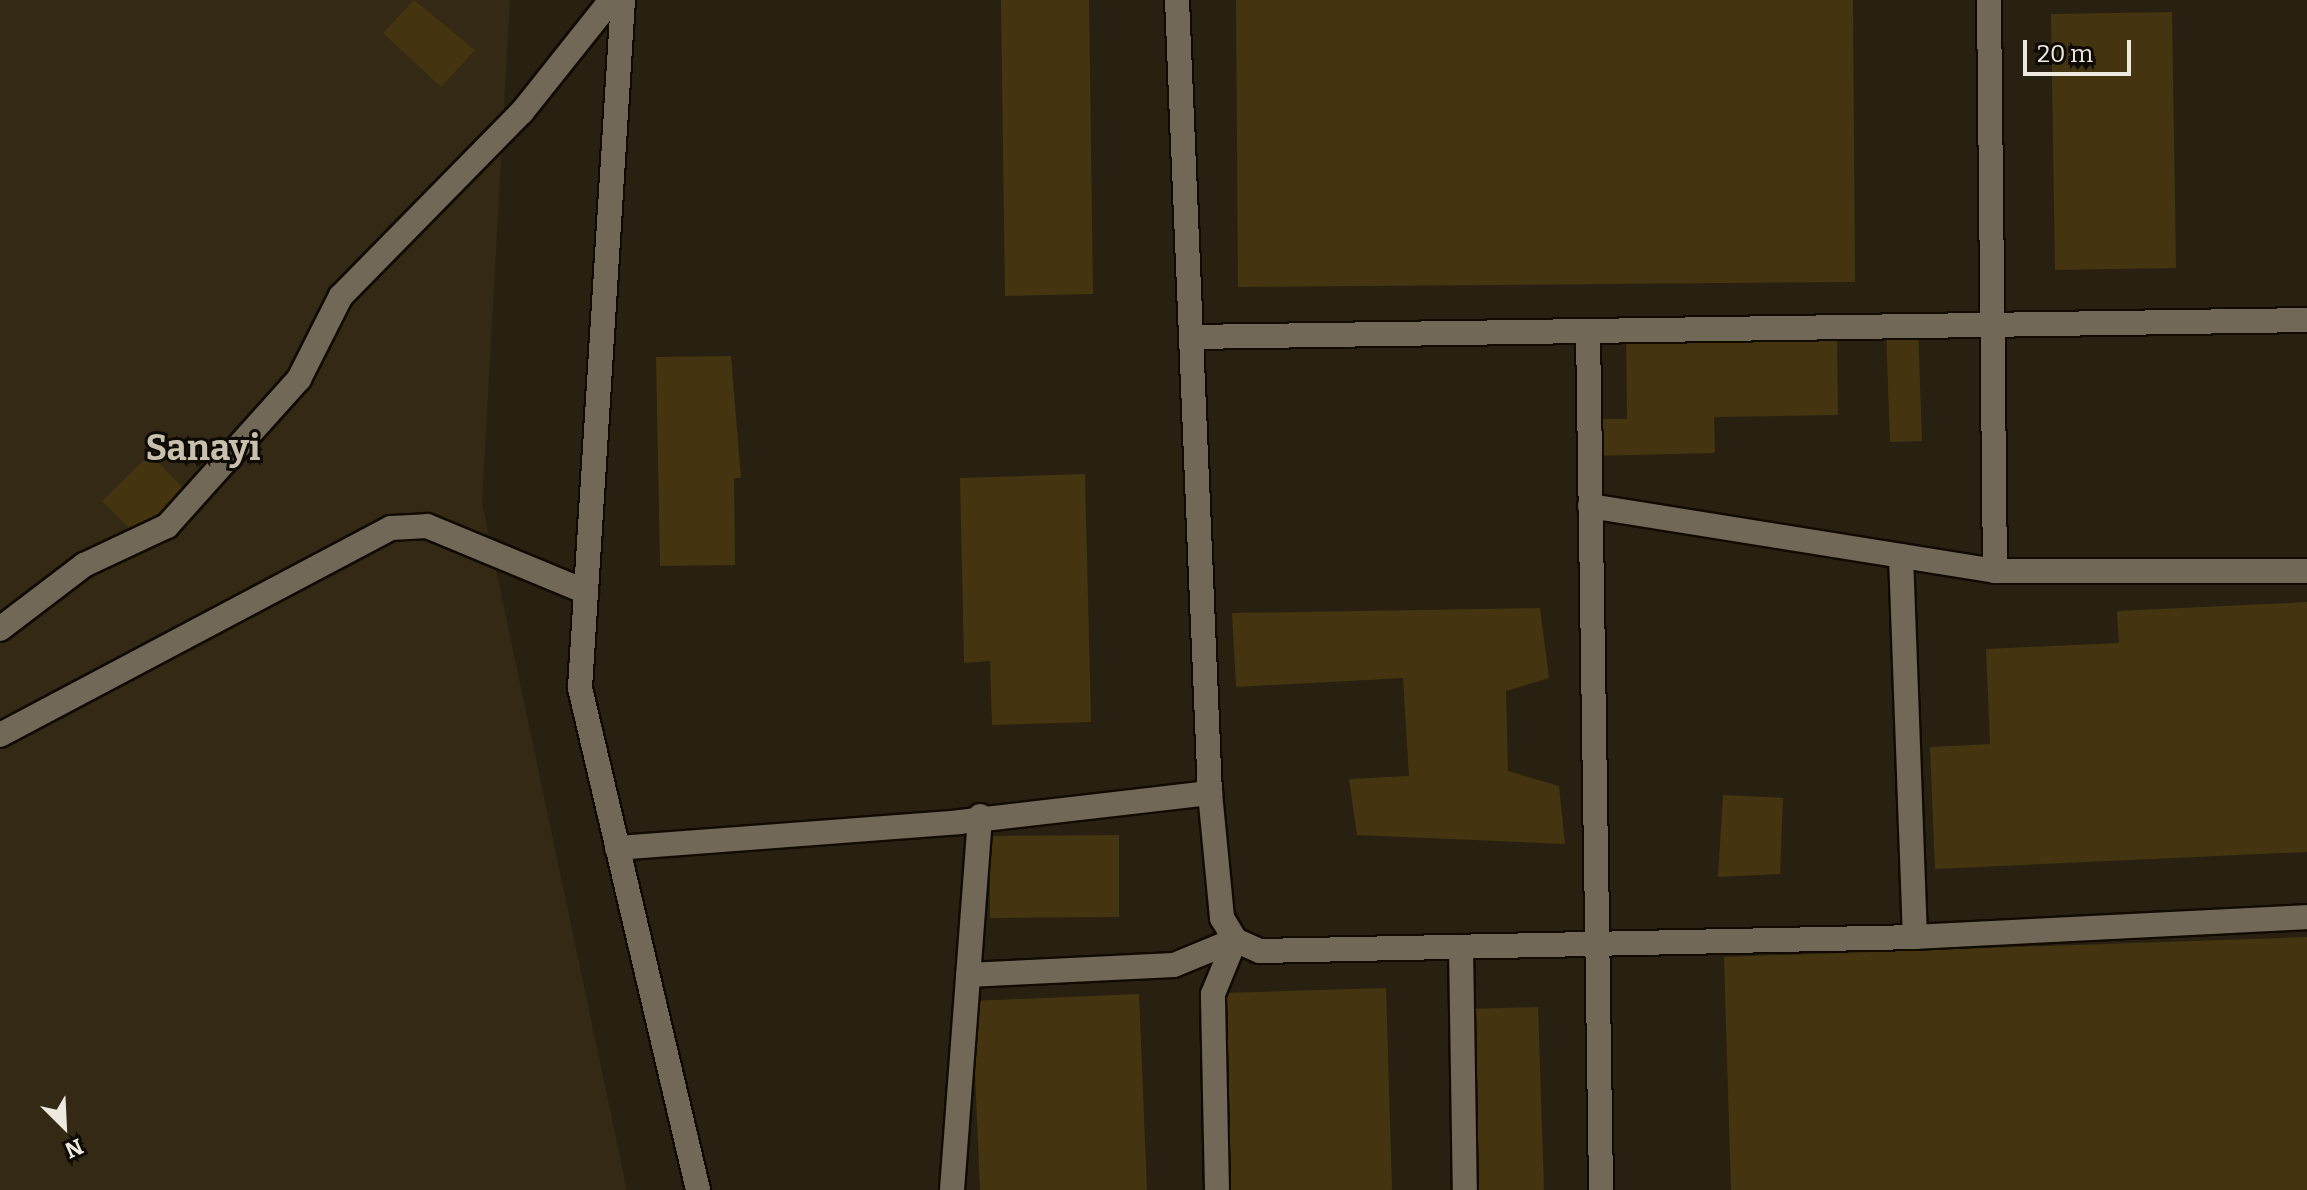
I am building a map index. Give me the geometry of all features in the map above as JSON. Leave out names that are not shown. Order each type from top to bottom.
[{"type":"lane","points":[[0,629],[84,565],[167,526],[299,379],[341,296],[522,112],[611,0]]},
{"type":"lane","points":[[623,0],[580,688],[698,1190]]},
{"type":"lane","points":[[1177,0],[1210,793],[1222,918],[1235,940],[1260,951],[1461,947],[1915,937],[2307,917]]},
{"type":"lane","points":[[1989,0],[1995,571]]},
{"type":"lane","points":[[1191,337],[2307,320]]},
{"type":"lane","points":[[1588,331],[1601,1190]]},
{"type":"lane","points":[[1590,506],[1995,571],[2307,571]]},
{"type":"lane","points":[[0,735],[391,528],[427,526],[586,592]]},
{"type":"lane","points":[[1901,556],[1915,937]]},
{"type":"lane","points":[[617,848],[1210,793]]},
{"type":"lane","points":[[952,1190],[980,816]]},
{"type":"lane","points":[[968,975],[1174,965],[1235,940]]},
{"type":"lane","points":[[1217,1190],[1213,994],[1235,940]]},
{"type":"lane","points":[[1461,947],[1465,1190]]},
{"type":"shaded area","points":[[0,0],[510,0],[482,503],[627,1190],[0,1190]]},
{"type":"building","points":[[414,0],[475,50],[441,87],[383,33]]},
{"type":"building","points":[[1001,0],[1089,0],[1093,294],[1005,296]]},
{"type":"building","points":[[1236,0],[1853,0],[1855,282],[1238,287]]},
{"type":"building","points":[[2172,12],[2176,268],[2055,270],[2051,14]]},
{"type":"building","points":[[1918,327],[1922,441],[1890,442],[1886,328]]},
{"type":"building","points":[[1837,330],[1838,415],[1714,417],[1715,453],[1593,456],[1593,419],[1627,419],[1626,334]]},
{"type":"building","points":[[731,356],[741,478],[734,478],[735,565],[660,566],[656,357]]},
{"type":"building","points":[[150,454],[184,489],[137,536],[102,501]]},
{"type":"building","points":[[1085,474],[1091,722],[992,725],[990,661],[964,663],[960,478]]},
{"type":"building","points":[[2307,602],[2307,852],[1935,869],[1930,747],[1990,744],[1986,649],[2119,643],[2117,611]]},
{"type":"building","points":[[1540,608],[1549,678],[1506,691],[1508,771],[1559,786],[1565,844],[1357,835],[1349,779],[1409,776],[1403,678],[1236,687],[1232,613]]},
{"type":"building","points":[[1723,795],[1783,798],[1780,874],[1718,877]]},
{"type":"building","points":[[1119,835],[1119,917],[990,918],[990,836]]},
{"type":"building","points":[[2307,937],[2307,1190],[1731,1190],[1724,957]]},
{"type":"building","points":[[1386,988],[1392,1190],[1229,1190],[1224,993]]},
{"type":"building","points":[[1139,994],[1147,1190],[980,1190],[972,1001]]},
{"type":"building","points":[[1538,1007],[1544,1190],[1477,1190],[1471,1009]]},
{"type":"district","name":"Sanayi","points":[[203,449]]}]
